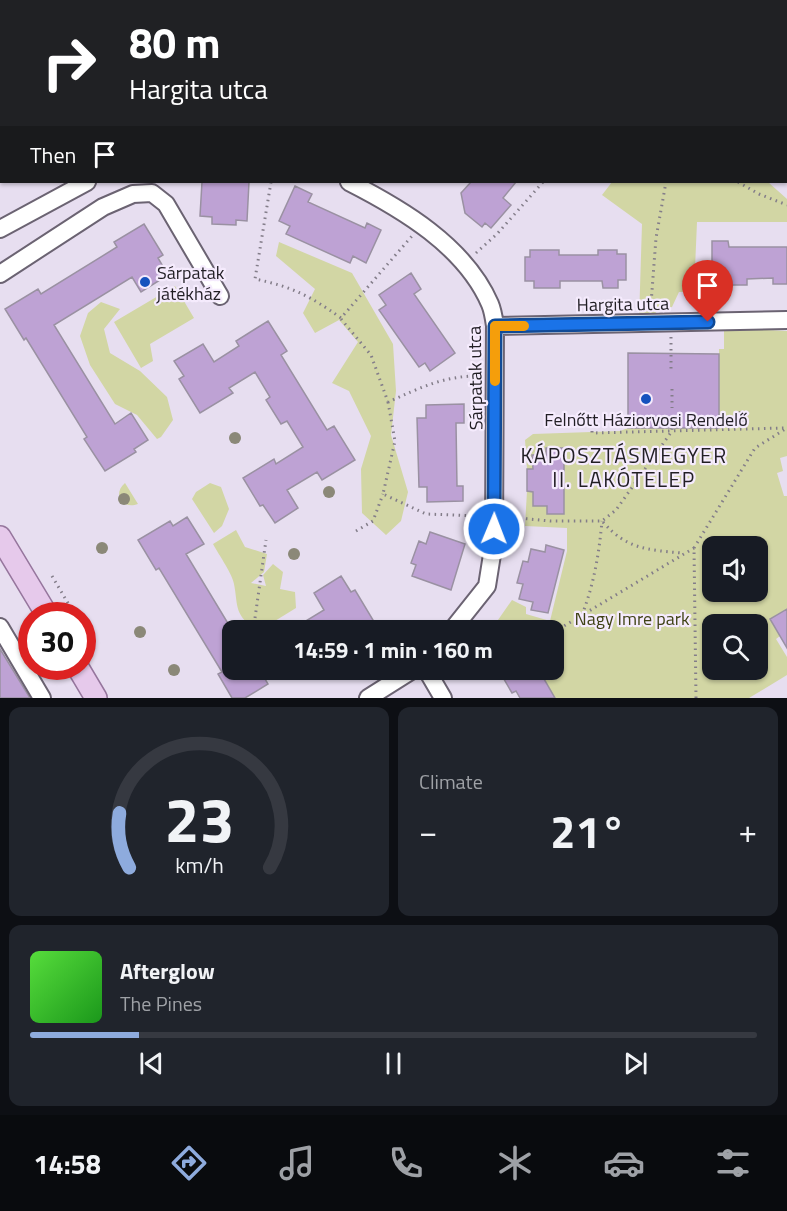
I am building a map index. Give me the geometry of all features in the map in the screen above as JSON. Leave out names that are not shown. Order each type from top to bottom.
[{"type":"main road","points":[[0,537],[39,602]]},
{"type":"main road","points":[[85,680],[96,698]]},
{"type":"street","points":[[0,229],[85,183]]},
{"type":"street","name":"Sárpatak utca","points":[[351,183],[386,200],[451,250],[476,277],[491,305],[495,326],[494,542],[487,586],[460,620]]},
{"type":"street","points":[[0,274],[103,207],[145,187],[166,204],[220,296]]},
{"type":"street","name":"Hargita utca","points":[[495,326],[787,320]]},
{"type":"street","points":[[0,627],[42,698]]},
{"type":"street","points":[[368,698],[397,680]]},
{"type":"street","points":[[432,680],[443,698]]},
{"type":"path","points":[[271,183],[255,279],[280,284],[310,297],[341,318],[370,355],[388,402],[395,441],[383,494],[373,521],[356,531]]},
{"type":"path","points":[[464,264],[497,234],[542,183]]},
{"type":"path","points":[[666,183],[656,237],[651,304],[658,309],[665,323],[671,370]]},
{"type":"path","points":[[740,183],[759,195],[787,205]]},
{"type":"path","points":[[341,318],[421,225]]},
{"type":"path","points":[[388,402],[433,382],[461,376],[495,376]]},
{"type":"path","points":[[672,389],[672,408]]},
{"type":"path","points":[[592,431],[592,433],[672,429],[787,428]]},
{"type":"path","points":[[564,626],[694,548],[755,448],[787,428]]},
{"type":"path","points":[[383,494],[426,513],[550,521],[602,521],[616,510],[672,429]]},
{"type":"path","points":[[602,521],[615,536],[635,547],[684,554]]},
{"type":"path","points":[[582,616],[592,590],[599,556],[602,521]]},
{"type":"path","points":[[255,618],[266,540]]},
{"type":"path","points":[[694,548],[696,698]]},
{"type":"path","points":[[52,576],[67,602]]},
{"type":"green space","points":[[611,183],[769,183],[787,199],[787,222],[697,222],[694,292],[679,292],[672,307],[656,310],[656,319],[639,320],[642,224],[602,195]]},
{"type":"green space","points":[[279,242],[352,273],[393,344],[396,391],[391,435],[408,492],[401,521],[386,535],[362,513],[361,469],[371,436],[349,391],[332,383],[358,342],[339,320],[315,333],[303,313],[315,289],[276,256]]},
{"type":"green space","points":[[175,286],[194,318],[150,344],[153,361],[141,368],[114,322]]},
{"type":"green space","points":[[101,302],[120,309],[104,329],[110,353],[140,371],[167,397],[173,420],[157,439],[137,415],[115,404],[90,365],[80,336],[88,313]]},
{"type":"green space","name":"Nagy Imre park","points":[[724,328],[787,331],[787,456],[780,458],[783,471],[777,473],[784,496],[787,496],[787,609],[770,619],[780,636],[776,639],[787,657],[787,675],[749,698],[555,698],[545,680],[564,680],[564,620],[550,620],[567,551],[567,528],[525,526],[527,491],[533,492],[533,506],[547,506],[548,514],[564,513],[564,448],[546,448],[546,455],[533,455],[533,469],[527,469],[525,440],[533,434],[620,431],[628,428],[719,428],[719,349],[724,349]]},
{"type":"green space","points":[[125,483],[138,504],[127,505],[121,500],[119,492]]},
{"type":"green space","points":[[210,483],[221,487],[229,509],[222,526],[214,533],[192,499],[196,492]]},
{"type":"green space","points":[[236,530],[245,547],[267,554],[264,572],[251,583],[266,586],[263,575],[273,564],[283,572],[280,589],[295,592],[296,608],[276,620],[244,620],[239,613],[233,580],[213,544]]},
{"type":"green space","name":"Nagy Imre park","points":[[512,600],[526,607],[526,614],[547,620],[498,620]]},
{"type":"building","points":[[202,183],[249,183],[247,221],[236,220],[236,225],[212,224],[212,217],[200,216]]},
{"type":"building","points":[[470,183],[515,183],[503,198],[511,205],[491,228],[485,223],[482,227],[465,213],[461,193]]},
{"type":"building","points":[[295,186],[312,194],[308,202],[365,228],[367,223],[381,230],[366,263],[353,256],[350,263],[286,234],[290,226],[279,221]]},
{"type":"building","points":[[144,224],[163,255],[158,258],[168,275],[141,292],[132,277],[54,325],[115,424],[131,413],[148,440],[134,449],[136,452],[105,471],[84,439],[87,437],[26,338],[24,340],[5,309],[38,289],[41,294],[117,247],[114,242]]},
{"type":"building","points":[[712,241],[728,241],[729,247],[787,247],[787,284],[773,284],[773,278],[747,279],[747,285],[723,285],[712,273]]},
{"type":"building","points":[[530,250],[559,250],[559,255],[598,255],[598,250],[617,250],[617,254],[626,254],[626,280],[618,280],[618,288],[603,288],[602,281],[560,281],[560,288],[534,288],[534,281],[525,281],[525,257],[530,257]]},
{"type":"building","points":[[411,273],[421,289],[414,294],[455,353],[430,371],[425,363],[419,367],[379,310],[386,305],[379,295]]},
{"type":"building","points":[[268,321],[287,351],[281,355],[327,430],[334,426],[355,460],[322,480],[317,472],[287,490],[298,508],[275,523],[263,505],[260,506],[243,478],[274,459],[276,464],[303,447],[287,421],[281,424],[266,400],[270,397],[255,372],[229,388],[233,393],[200,413],[179,379],[184,376],[174,361],[203,344],[214,362],[239,346],[236,341]]},
{"type":"building","points":[[628,353],[719,354],[719,428],[628,428]]},
{"type":"building","points":[[464,404],[464,423],[456,423],[457,486],[463,486],[463,501],[427,502],[427,487],[419,487],[417,418],[426,418],[426,405]]},
{"type":"building","points":[[546,448],[564,448],[564,514],[547,514],[547,506],[533,506],[533,492],[527,491],[527,469],[533,469],[532,455],[546,455]]},
{"type":"building","points":[[187,517],[204,544],[186,554],[226,620],[222,620],[222,672],[159,568],[156,570],[138,540],[170,521],[173,526]]},
{"type":"building","points":[[430,532],[465,544],[451,590],[412,576],[416,565],[411,563],[419,541],[426,544]]},
{"type":"building","points":[[546,545],[564,550],[548,613],[531,610],[533,602],[519,599],[523,584],[517,583],[523,561],[528,562],[531,549],[545,552]]},
{"type":"building","points":[[341,576],[351,592],[355,590],[373,620],[308,620],[324,610],[314,593]]},
{"type":"building","points":[[787,609],[787,648],[770,619]]},
{"type":"building","points":[[0,649],[30,698],[0,698]]},
{"type":"building","points":[[222,672],[222,680],[266,680],[268,684],[245,698],[232,698],[218,674]]},
{"type":"building","points":[[504,680],[545,680],[555,698],[520,698],[516,691],[512,693]]},
{"type":"slow traffic","points":[[495,381],[495,326],[524,326]]},
{"type":"place","name":"Sárpatak játékház","points":[[145,282]]},
{"type":"place","name":"Felnőtt Háziorvosi Rendelő","points":[[646,399]]},
{"type":"district","name":"KÁPOSZTÁSMEGYER II. LAKÓTELEP","points":[[624,467]]},
{"type":"route","points":[[494,529],[495,326],[708,322]]}]
